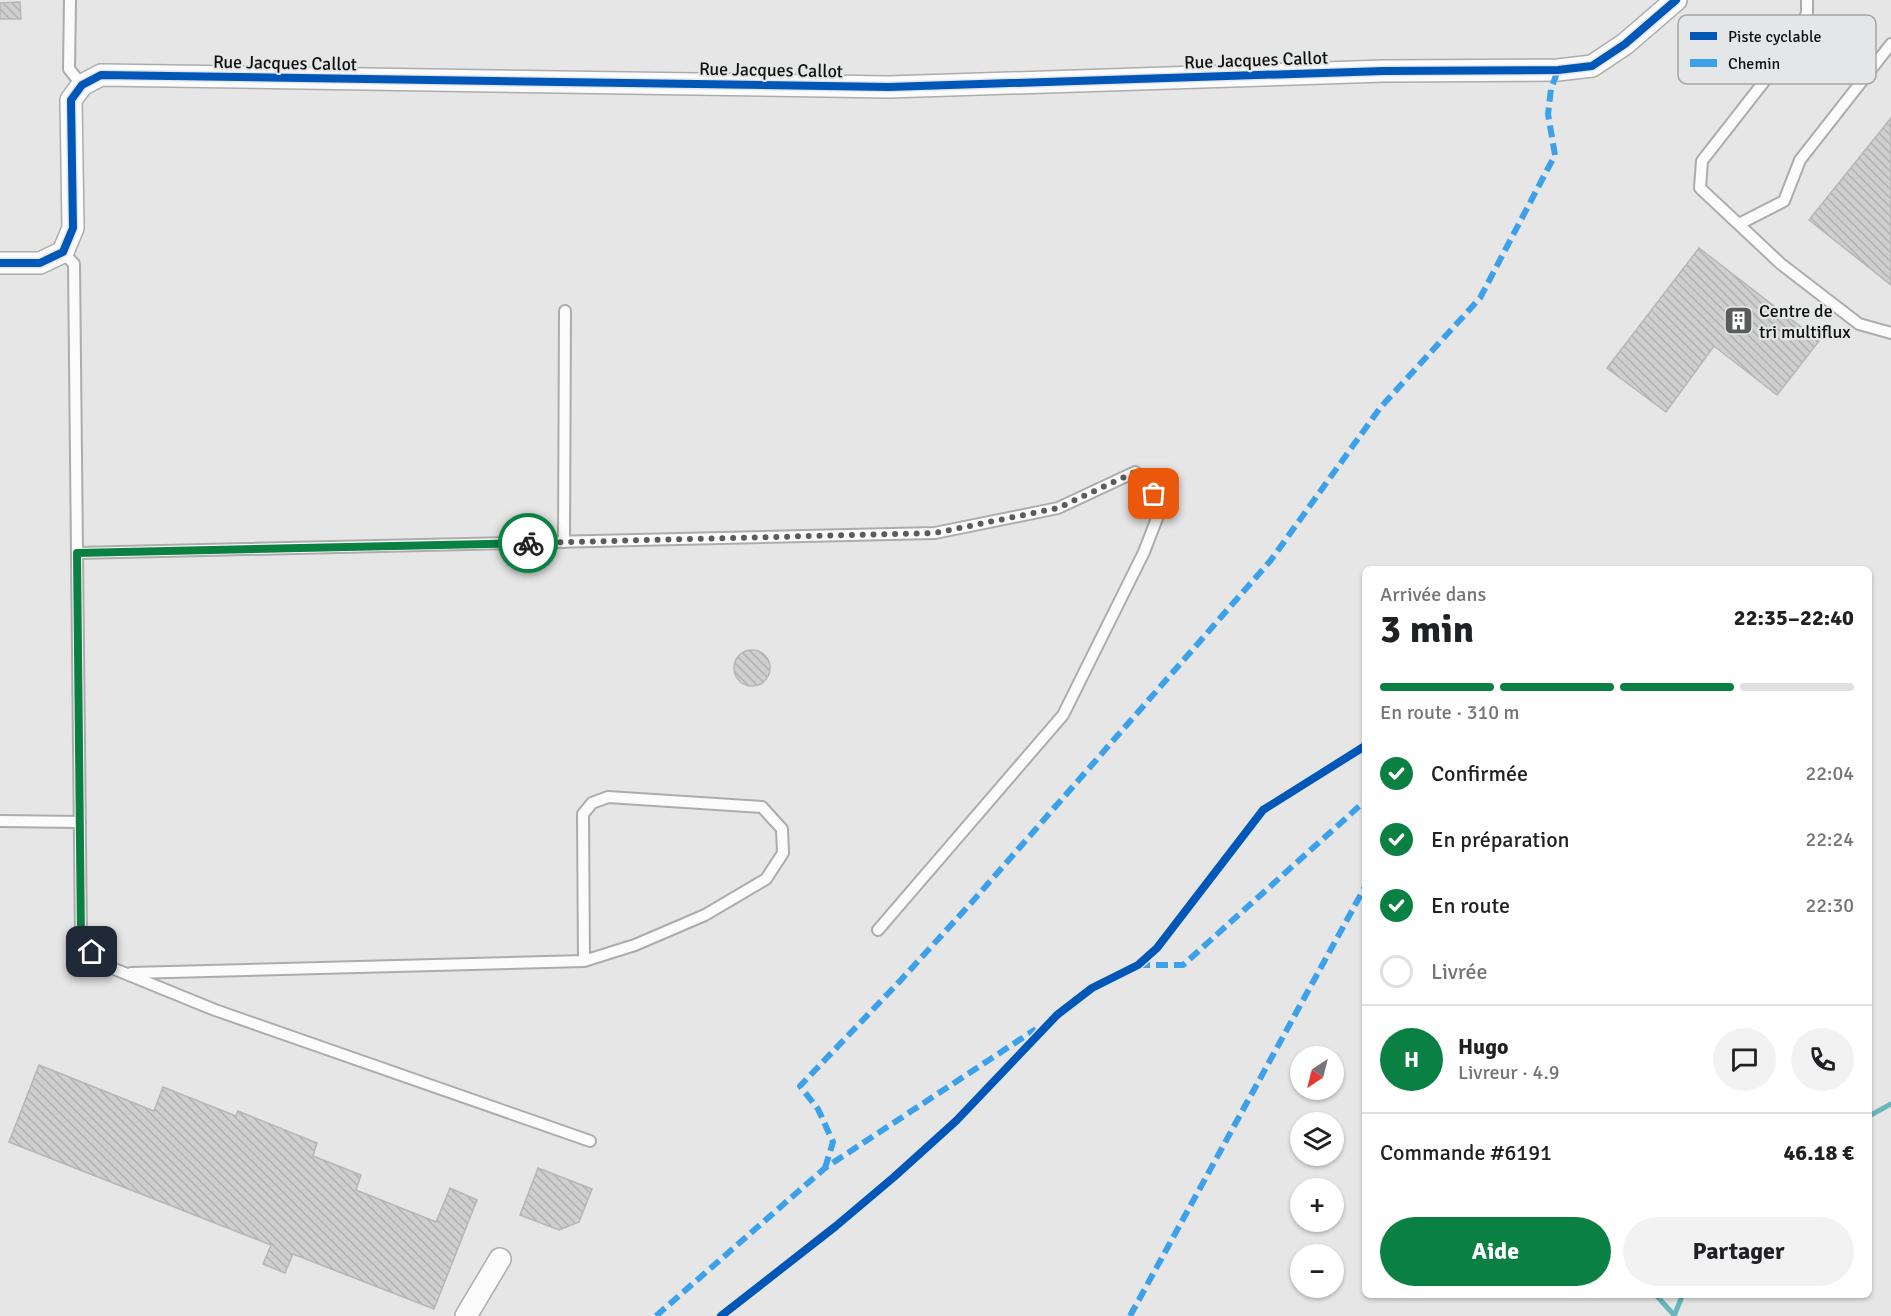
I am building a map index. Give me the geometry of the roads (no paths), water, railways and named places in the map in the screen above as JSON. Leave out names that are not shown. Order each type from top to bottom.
[{"type":"street","name":"Rue Jacques Callot","points":[[82,86],[101,75],[889,87],[1384,71],[1558,70],[1592,66],[1625,44],[1676,0]]},
{"type":"street","points":[[0,263],[40,263],[63,252],[73,228],[71,100],[82,86]]},
{"type":"street","points":[[466,1316],[500,1259]]},
{"type":"lane","points":[[70,0],[69,69],[82,86]]},
{"type":"lane","points":[[1806,15],[1807,0]]},
{"type":"lane","points":[[1876,63],[1891,44]]},
{"type":"lane","points":[[1762,84],[1702,161],[1700,188],[1780,264],[1859,324],[1891,333]]},
{"type":"lane","points":[[1739,224],[1784,201],[1800,160],[1860,84]]},
{"type":"lane","points":[[63,252],[74,264],[81,939],[102,964],[215,1010],[590,1141]]},
{"type":"lane","points":[[564,542],[565,311]]},
{"type":"lane","points":[[77,553],[935,533],[1058,508],[1135,472],[1148,480],[1161,508],[1144,552],[1063,715],[878,930]]},
{"type":"lane","points":[[125,973],[584,961],[635,945],[705,915],[766,879],[783,853],[782,829],[762,807],[608,797],[592,803],[584,814],[584,961]]},
{"type":"lane","points":[[0,820],[80,822]]},
{"type":"waterway","points":[[1872,1114],[1891,1104]]},
{"type":"waterway","points":[[1659,1298],[1674,1315]]},
{"type":"waterway","points":[[1674,1316],[1681,1298]]},
{"type":"place","name":"Centre de tri multiflux","points":[[1738,321]]}]
